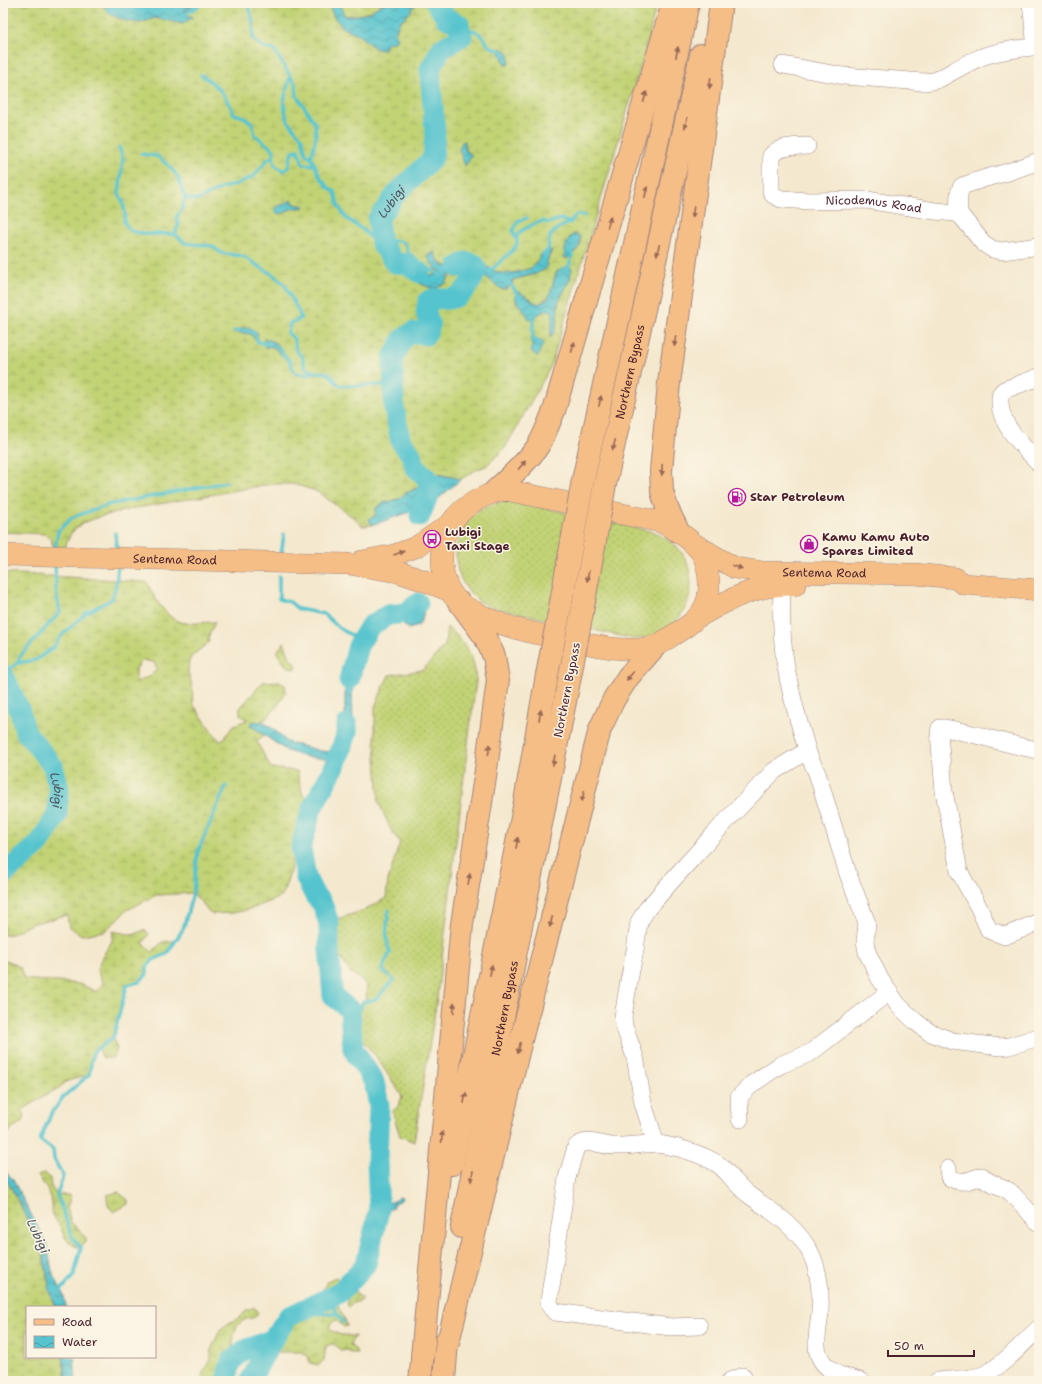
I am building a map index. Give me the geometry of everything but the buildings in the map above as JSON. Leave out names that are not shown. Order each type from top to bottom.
[{"type":"highway","points":[[494,492],[518,470],[536,448],[546,431],[554,412],[673,3]]},
{"type":"highway","name":"Northern Bypass","points":[[420,1381],[439,1227],[523,813],[583,480],[688,3]]},
{"type":"highway","name":"Northern Bypass","points":[[444,1381],[461,1230],[569,681],[605,484],[713,3]]},
{"type":"highway","points":[[684,536],[667,508],[662,491],[661,471],[669,383],[721,3]]},
{"type":"highway","points":[[422,1357],[462,924],[485,777],[498,680],[494,656],[485,637],[455,597]]},
{"type":"highway","points":[[446,1355],[519,1048],[600,729],[614,700],[628,677],[655,646]]},
{"type":"main road","name":"Sentema Road","points":[[494,492],[506,490],[520,492],[661,522],[735,568],[762,572],[915,574],[955,578],[964,584]]},
{"type":"main road","points":[[455,597],[443,573],[442,553],[444,537],[453,522],[468,506],[478,499],[494,492]]},
{"type":"main road","name":"Sentema Road","points":[[348,564],[394,555],[416,547],[453,522]]},
{"type":"main road","points":[[684,536],[701,552],[707,566],[710,585],[708,600],[700,616]]},
{"type":"main road","name":"Sentema Road","points":[[3,555],[348,564],[398,572],[425,581],[455,597],[488,619],[515,629],[605,647],[629,649],[655,646],[680,632],[700,616],[728,599],[755,589],[782,584],[954,588],[964,584],[1039,590]]},
{"type":"street","points":[[783,65],[844,76],[924,82],[933,81],[989,54],[999,51],[1037,46],[1031,3]]},
{"type":"street","name":"Nicodemus Road","points":[[807,146],[786,147],[771,156],[771,183],[773,195],[781,199],[809,201],[867,200],[959,214]]},
{"type":"street","points":[[1039,161],[962,186],[960,188],[959,214],[992,249],[1002,251],[1039,246]]},
{"type":"street","points":[[1039,377],[1004,390],[1000,394],[1000,412],[1008,427],[1039,463]]},
{"type":"street","points":[[782,584],[785,666],[809,756],[817,773],[848,874],[867,923],[865,941],[867,952],[880,979],[898,1005],[916,1022],[933,1034],[952,1041],[1001,1047],[1010,1046],[1039,1037]]},
{"type":"street","points":[[1039,750],[1020,747],[951,729],[940,728],[939,733],[944,791],[958,870],[990,930],[1005,936],[1039,922]]},
{"type":"street","points":[[656,1144],[643,1103],[635,1057],[624,1026],[623,1017],[639,922],[647,909],[676,876],[774,771],[800,755],[806,754],[809,756]]},
{"type":"street","points":[[740,1119],[739,1097],[752,1084],[780,1065],[810,1053],[889,992]]},
{"type":"street","points":[[699,1326],[671,1327],[555,1312],[550,1306],[548,1301],[567,1178],[576,1147],[580,1143],[586,1142],[628,1147],[656,1144],[685,1150],[720,1166],[750,1196],[767,1207],[788,1224],[799,1236],[809,1251],[818,1273],[820,1314],[816,1338],[817,1352],[823,1362],[834,1372],[860,1381]]},
{"type":"street","points":[[948,1169],[949,1176],[956,1181],[966,1181],[982,1176],[986,1181],[997,1184],[1010,1192],[1039,1223]]},
{"type":"street","points":[[938,1381],[974,1379],[987,1374],[1003,1362],[1039,1328]]},
{"type":"green space","points":[[3,3],[100,3],[140,23],[155,18],[172,21],[189,16],[184,12],[196,8],[197,3],[217,3],[223,5],[225,3],[328,3],[334,17],[343,28],[356,33],[376,49],[383,50],[386,43],[395,33],[400,21],[408,15],[418,3],[657,3],[644,55],[551,366],[505,448],[486,466],[461,479],[427,472],[420,473],[424,477],[421,487],[405,493],[399,499],[383,503],[375,516],[370,519],[372,525],[362,526],[357,520],[316,491],[294,484],[271,484],[137,508],[102,516],[83,523],[71,533],[65,547],[53,547],[51,539],[45,534],[3,532]],"holes":[[[462,16],[466,22],[457,41],[444,48],[444,40],[454,34],[457,30],[457,27],[452,21]],[[574,234],[579,236],[580,246],[575,252],[572,253],[569,238]],[[552,251],[547,261],[536,274],[512,280],[501,289],[485,276],[473,272],[470,269],[456,273],[450,277],[446,283],[408,273],[404,268],[396,263],[410,263],[428,276],[441,274],[442,272],[434,268],[437,258],[446,266],[473,261],[496,272],[507,273],[531,268],[542,253]],[[556,274],[570,279],[558,303],[555,331],[551,329],[553,313],[549,309],[536,315],[536,318],[529,320],[526,312],[516,302],[518,292],[539,304],[550,295]],[[473,280],[473,286],[459,302],[459,298],[451,294]]]},
{"type":"green space","points":[[123,3],[197,3],[186,7],[181,5],[161,5],[135,7]]},
{"type":"green space","points":[[343,3],[383,3],[373,10],[365,13],[345,16],[339,6]]},
{"type":"green space","points":[[512,501],[655,532],[676,546],[682,553],[688,565],[691,578],[691,590],[688,602],[675,623],[665,631],[651,637],[634,639],[491,607],[478,601],[466,588],[460,577],[456,552],[458,540],[470,519],[480,510],[492,504]]},
{"type":"green space","points":[[3,573],[147,582],[161,607],[172,618],[184,623],[215,622],[208,638],[209,642],[192,656],[189,661],[188,672],[192,685],[193,704],[221,742],[234,725],[247,720],[240,715],[240,708],[263,682],[278,681],[285,685],[286,692],[278,705],[265,720],[250,725],[264,735],[257,742],[271,768],[297,771],[302,793],[312,808],[301,847],[294,853],[282,896],[254,908],[233,913],[211,914],[193,893],[157,895],[127,910],[105,931],[82,935],[69,927],[67,915],[31,924],[12,934],[3,935]],"holes":[[[142,660],[154,662],[157,669],[150,676],[136,682],[136,669]]]},
{"type":"green space","points":[[447,627],[459,638],[468,650],[474,665],[476,681],[437,998],[414,1142],[400,1136],[393,1114],[393,1111],[399,1105],[402,1096],[375,1055],[358,1036],[352,1009],[366,1000],[367,985],[350,972],[326,940],[337,919],[365,910],[386,898],[388,880],[400,842],[391,830],[379,803],[375,741],[375,706],[389,675],[423,670],[445,645]]},
{"type":"green space","points":[[284,642],[290,658],[297,665],[295,669],[284,663],[277,652]]},
{"type":"green space","points":[[144,930],[149,934],[143,943],[152,952],[162,942],[175,941],[167,953],[150,962],[147,969],[147,974],[139,982],[127,986],[113,1038],[117,1049],[113,1058],[103,1058],[98,1048],[93,1052],[89,1075],[67,1081],[60,1087],[22,1110],[25,1115],[22,1122],[12,1128],[3,1141],[3,959],[20,967],[24,979],[80,984],[97,992],[103,983],[97,970],[102,957],[112,941],[113,931],[133,935]]},
{"type":"green space","points":[[3,1173],[20,1204],[43,1253],[50,1291],[56,1306],[26,1306],[26,1358],[63,1358],[66,1378],[65,1381],[3,1381]]},
{"type":"green space","points":[[45,1173],[50,1178],[51,1187],[57,1195],[71,1195],[67,1208],[71,1222],[87,1239],[81,1247],[74,1246],[65,1238],[60,1226],[52,1215],[52,1203],[47,1189],[38,1176]]},
{"type":"green space","points":[[118,1192],[128,1200],[128,1204],[114,1212],[108,1205],[107,1195]]},
{"type":"green space","points":[[336,1277],[339,1280],[337,1303],[347,1326],[344,1327],[336,1320],[331,1323],[329,1329],[341,1335],[355,1336],[350,1345],[356,1350],[357,1353],[351,1353],[346,1350],[341,1351],[333,1344],[326,1346],[324,1360],[319,1365],[310,1363],[308,1356],[302,1352],[278,1352],[256,1355],[245,1353],[233,1360],[230,1381],[200,1381],[210,1362],[212,1348],[220,1330],[229,1323],[241,1317],[246,1311],[254,1307],[258,1313],[254,1318],[244,1320],[237,1327],[233,1347],[254,1337],[266,1338],[291,1328],[298,1320],[295,1311],[315,1300],[321,1293],[327,1281]]},
{"type":"green space","points":[[351,1291],[355,1291],[358,1296],[362,1298],[361,1301],[353,1303],[349,1307],[347,1304],[348,1300],[345,1295]]},
{"type":"water","points":[[100,3],[123,3],[135,7],[181,5],[186,7],[197,3],[201,4],[184,11],[185,14],[193,17],[183,24],[155,18],[140,23],[126,21],[111,15]]},
{"type":"water","points":[[328,3],[343,3],[340,6],[345,16],[359,15],[370,12],[383,3],[418,3],[408,15],[400,21],[395,33],[397,37],[395,42],[386,43],[383,50],[376,49],[356,33],[343,28],[334,17]]},
{"type":"water","points":[[462,16],[469,24],[463,35],[438,54],[436,45],[453,36],[455,33],[455,25],[451,20]]},
{"type":"water","points":[[497,49],[507,51],[510,58],[508,65],[505,65]]},
{"type":"water","points":[[465,141],[465,150],[472,155],[469,157],[469,161],[465,166],[459,149],[462,142]]},
{"type":"water","points":[[292,200],[295,204],[305,206],[302,208],[291,209],[282,214],[275,212],[275,208]]},
{"type":"water","points":[[574,234],[580,236],[580,246],[567,259],[564,257],[565,247],[569,239]]},
{"type":"water","points":[[552,250],[547,261],[547,268],[536,274],[512,280],[513,284],[506,289],[501,289],[485,276],[473,272],[470,269],[461,270],[449,276],[446,283],[436,288],[428,287],[417,282],[404,268],[395,263],[410,263],[428,276],[441,274],[441,272],[430,261],[428,255],[435,252],[441,264],[445,266],[452,266],[466,261],[473,261],[500,273],[507,273],[531,268],[542,253]]},
{"type":"water","points":[[566,267],[572,268],[570,279],[558,303],[555,331],[550,338],[553,313],[548,309],[537,315],[536,318],[529,320],[517,303],[515,296],[518,291],[539,304],[548,299],[557,271]]},
{"type":"water","points":[[473,280],[473,286],[460,302],[459,298],[451,293],[457,290]]},
{"type":"water","points":[[248,327],[257,332],[258,339],[255,340],[251,334],[239,333],[240,329]]},
{"type":"water","points":[[532,336],[542,341],[544,344],[538,357],[531,351],[532,345],[530,338]]},
{"type":"water","points":[[264,338],[275,343],[280,347],[283,353],[280,354],[271,346],[265,348]]},
{"type":"water","points":[[427,472],[461,479],[430,506],[424,515],[412,515],[410,512],[372,525],[369,519],[375,516],[376,508],[383,503],[399,499],[405,493],[421,487],[424,477],[420,473]]},
{"type":"water","points":[[412,602],[422,602],[424,611],[423,617],[418,626],[409,629],[404,625],[407,608]]},
{"type":"water","points":[[351,647],[354,648],[357,656],[353,690],[352,730],[344,752],[337,760],[306,757],[287,751],[250,725],[252,721],[262,721],[275,730],[287,742],[321,751],[339,752],[341,737],[344,729],[345,685],[351,655]]},
{"type":"water","points":[[352,1036],[357,1043],[366,1068],[355,1064],[349,1057],[349,1045]]},
{"type":"water","points":[[369,1074],[377,1082],[377,1094],[372,1089]]},
{"type":"water","points":[[378,1133],[383,1145],[378,1174],[370,1156],[371,1147]]},
{"type":"water","points":[[3,1169],[12,1178],[47,1245],[52,1271],[64,1296],[66,1306],[56,1306],[50,1291],[43,1253],[20,1204],[3,1173]]},
{"type":"water","points":[[378,1174],[384,1178],[386,1182],[379,1196],[376,1189]]},
{"type":"water","points":[[399,1197],[402,1198],[400,1201],[394,1203],[393,1208],[386,1211],[380,1229],[374,1232],[370,1216],[379,1200],[385,1204],[394,1201]]},
{"type":"water","points":[[63,1358],[74,1358],[76,1381],[65,1381],[66,1378]]},
{"type":"waterway","points":[[182,16],[203,3]]},
{"type":"waterway","points":[[246,3],[252,20],[253,39],[264,48],[274,50],[296,85],[297,96],[315,123],[316,137],[311,157],[320,177],[328,187],[335,192],[338,205],[346,218],[363,230],[373,240],[381,243]]},
{"type":"waterway","name":"Lubigi","points":[[420,273],[406,264],[395,263],[381,243],[378,219],[398,192],[433,158],[435,133],[430,69],[441,49],[462,36],[459,24],[446,18],[436,3]]},
{"type":"waterway","points":[[464,32],[471,30],[476,31],[484,38],[489,46],[501,51]]},
{"type":"waterway","points":[[201,75],[221,92],[228,101],[234,114],[244,117],[252,123],[255,135],[274,150],[273,157]]},
{"type":"waterway","points":[[290,76],[284,101],[285,111],[288,121],[302,138],[306,154],[311,157]]},
{"type":"waterway","points":[[119,147],[123,159],[119,194],[123,202],[125,214],[124,222],[131,231],[146,234],[175,234],[185,243],[212,246],[221,253],[242,256],[275,276],[285,285],[301,317],[297,321],[290,323],[288,333],[294,339],[296,351],[302,356],[305,368],[315,372],[328,373],[340,386],[386,385],[394,388]]},
{"type":"waterway","points":[[185,198],[198,200],[222,188],[237,184],[254,176],[268,159],[273,157],[275,165],[283,171],[288,168],[292,152],[298,150],[303,164],[315,165]]},
{"type":"waterway","points":[[141,154],[157,156],[169,166],[178,177],[185,198],[182,209],[176,218],[179,224],[175,234]]},
{"type":"waterway","points":[[490,271],[513,250],[517,244],[517,235],[526,228],[543,221],[548,223],[561,219],[570,223],[575,216],[580,214],[584,216]]},
{"type":"waterway","points":[[516,238],[513,231],[518,221],[527,218]]},
{"type":"waterway","points":[[543,254],[548,250],[550,236],[558,228],[569,223]]},
{"type":"waterway","points":[[380,235],[392,241],[401,241],[406,245],[408,253],[430,269],[443,276]]},
{"type":"waterway","points":[[564,269],[568,268],[572,257],[571,249]]},
{"type":"waterway","name":"Lubigi","points":[[420,516],[429,493],[428,479],[415,467],[411,454],[401,442],[394,408],[393,358],[403,339],[413,332],[426,335],[430,325],[426,313],[428,301],[436,298],[449,299],[459,296],[470,284],[477,270],[474,264],[466,262],[458,267]]},
{"type":"waterway","points":[[509,282],[519,296]]},
{"type":"waterway","points":[[533,315],[532,334],[534,340]]},
{"type":"waterway","points":[[234,331],[243,331]]},
{"type":"waterway","points":[[255,335],[258,342],[270,344]]},
{"type":"waterway","points":[[281,350],[283,355],[289,360],[295,373],[307,375],[315,372]]},
{"type":"waterway","points":[[55,547],[58,531],[70,519],[76,516],[107,505],[227,482]]},
{"type":"waterway","points":[[115,533],[117,548]]},
{"type":"waterway","points":[[281,555],[284,534]]},
{"type":"waterway","points":[[17,663],[21,655],[60,612],[56,591],[55,564]]},
{"type":"waterway","points":[[5,678],[10,669],[17,663],[36,660],[53,648],[62,635],[86,613],[112,599],[116,585],[118,565]]},
{"type":"waterway","points":[[279,576],[279,599],[290,602],[298,609],[324,614],[340,629],[355,637],[360,643]]},
{"type":"waterway","points":[[349,680],[358,646],[370,626],[388,615],[406,613],[418,603]]},
{"type":"waterway","name":"Lubigi","points":[[3,674],[20,711],[25,731],[53,766],[59,789],[57,815],[39,844],[3,875]]},
{"type":"waterway","points":[[250,1381],[273,1339],[288,1317],[339,1293],[366,1264],[379,1210],[377,1160],[379,1105],[374,1082],[353,1049],[350,1010],[333,996],[329,950],[329,923],[322,903],[315,896],[306,878],[301,847],[312,808],[335,766],[347,733],[347,725]]},
{"type":"waterway","points":[[58,1294],[74,1275],[81,1247],[73,1239],[57,1195],[63,1176],[54,1159],[53,1150],[40,1140],[51,1114],[64,1096],[89,1075],[93,1052],[113,1038],[127,985],[139,982],[147,974],[147,967],[153,960],[167,954],[183,929],[193,893],[198,851],[226,786]]},
{"type":"waterway","points":[[350,1021],[358,1014],[363,1002],[376,999],[394,980],[383,971],[384,964],[390,952],[387,936],[389,910]]},
{"type":"waterway","points":[[330,1297],[337,1314]]},
{"type":"waterway","points":[[297,1313],[337,1314],[343,1322]]},
{"type":"waterway","name":"Lubigi","points":[[226,1381],[231,1360],[243,1351],[273,1339]]},
{"type":"place","name":"Star Petroleum","points":[[737,497]]},
{"type":"place","name":"Lubigi Taxi Stage","points":[[432,539]]},
{"type":"place","name":"Kamu Kamu Auto Spares Limited","points":[[809,544]]}]
